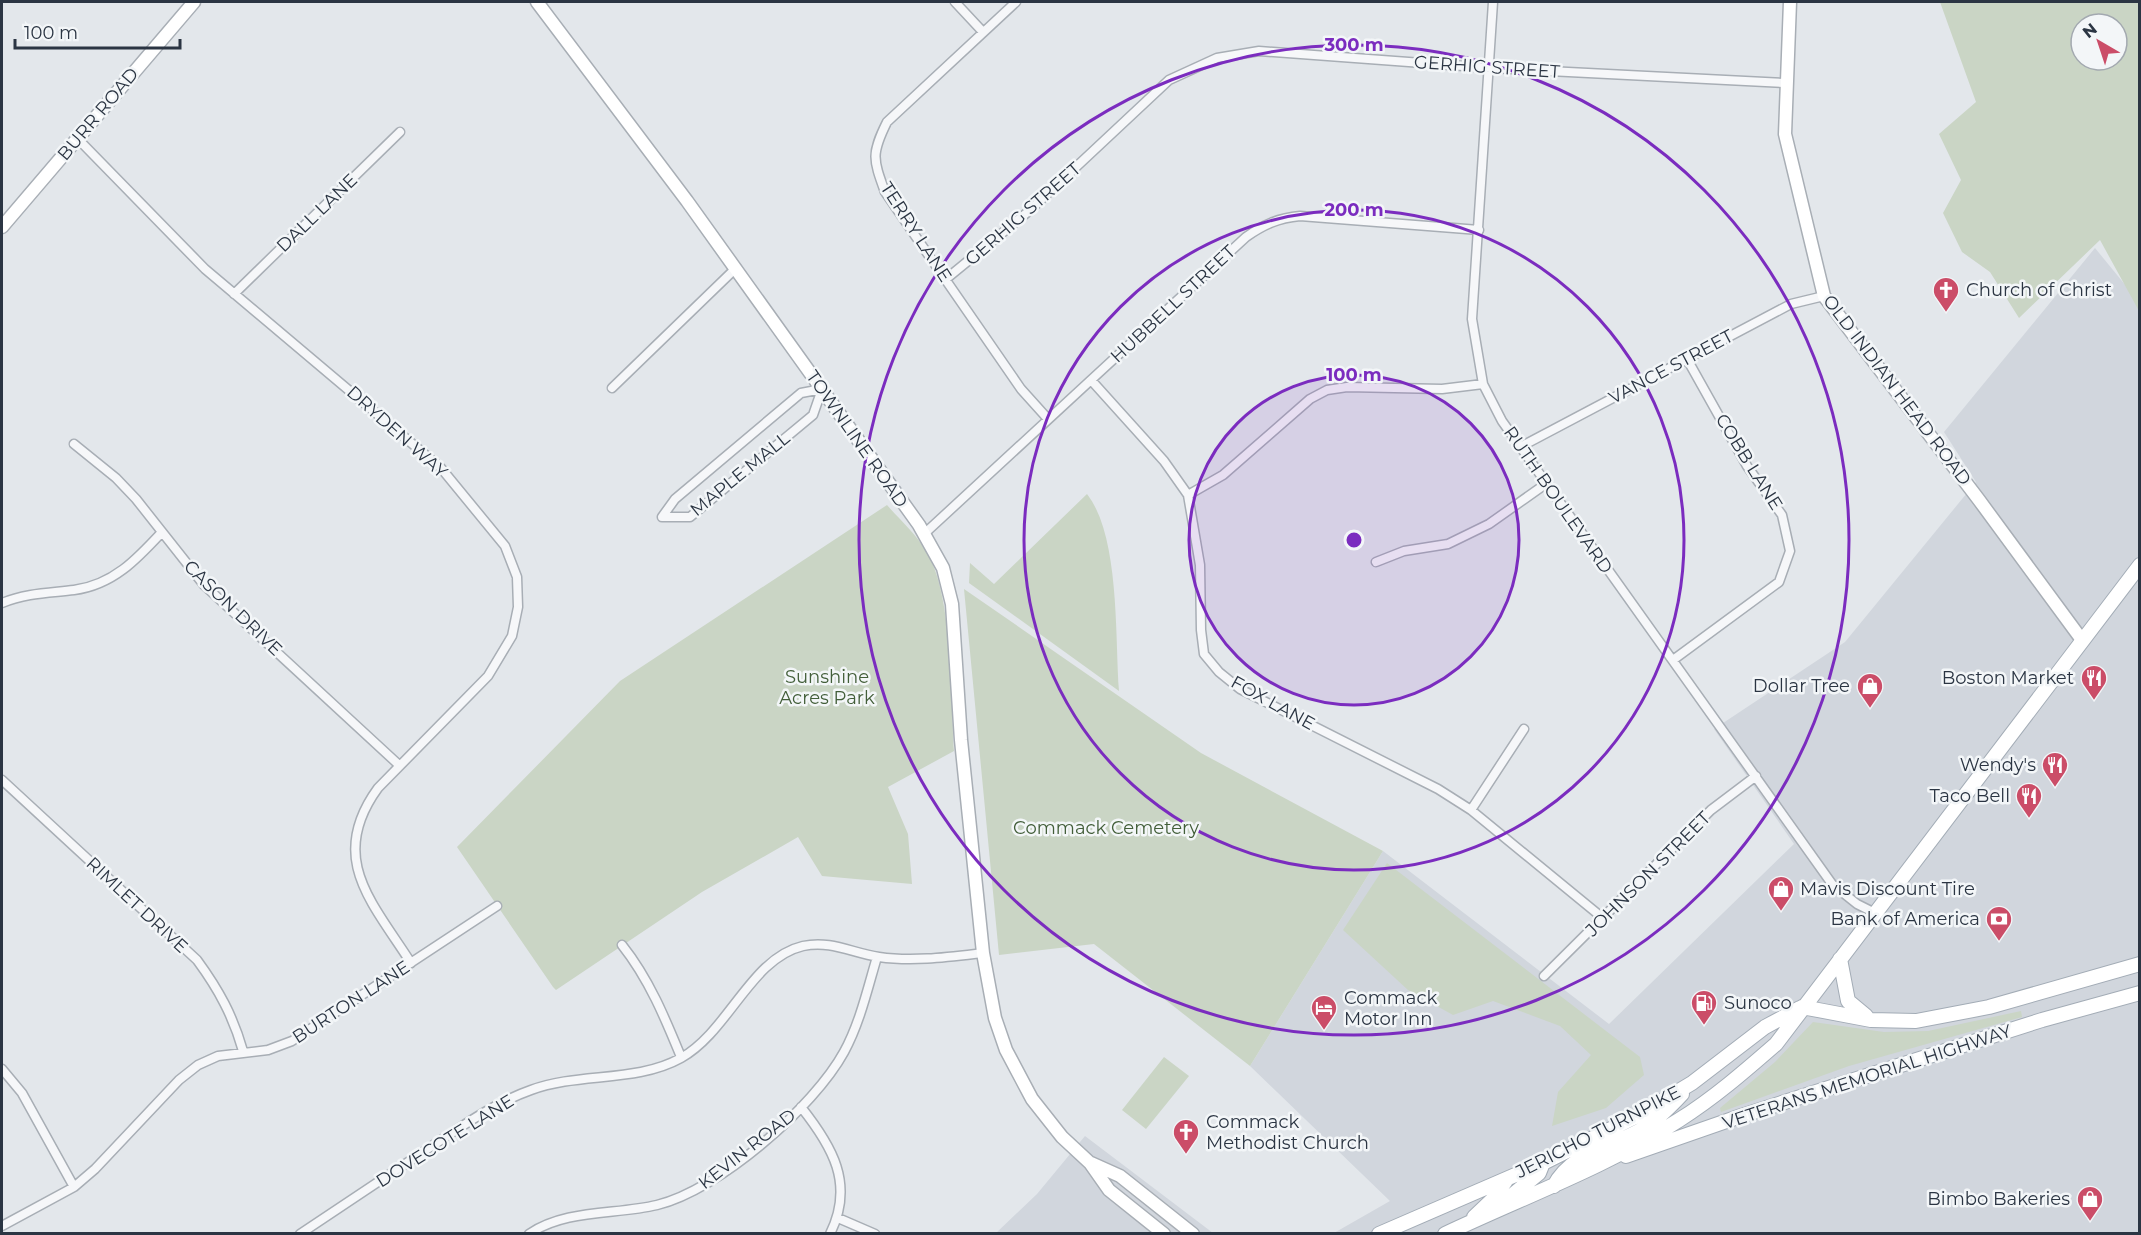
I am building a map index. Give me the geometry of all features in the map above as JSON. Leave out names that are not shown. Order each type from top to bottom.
[{"type":"main road","name":"BURR ROAD","points":[[2,227],[194,2]]},
{"type":"main road","name":"TOWNLINE ROAD","points":[[537,2],[736,268],[924,534],[944,568],[952,604],[961,740],[983,953],[995,1018],[1015,1070],[1032,1099],[1062,1137],[1090,1163]]},
{"type":"main road","name":"OLD INDIAN HEAD ROAD","points":[[1790,2],[1785,83],[1785,134],[1824,296],[2082,639]]},
{"type":"main road","name":"JERICHO TURNPIKE","points":[[1445,1233],[1554,1186],[1645,1141],[1716,1096],[1776,1044],[2139,565]]},
{"type":"main road","points":[[1840,959],[1848,1000],[1871,1020]]},
{"type":"main road","name":"VETERANS MEMORIAL HIGHWAY","points":[[1802,1007],[1871,1020],[1916,1021],[1955,1015],[2139,964]]},
{"type":"main road","name":"VETERANS MEMORIAL HIGHWAY","points":[[1596,1165],[1646,1151],[1741,1116],[2035,1023],[2139,993]]},
{"type":"main road","name":"JERICHO TURNPIKE","points":[[1379,1233],[1543,1163],[1637,1116],[1692,1083],[1765,1027],[1802,1007]]},
{"type":"main road","points":[[1554,1186],[1567,1167],[1641,1130],[1665,1112],[1692,1083]]},
{"type":"main road","points":[[1090,1163],[1109,1190],[1164,1233]]},
{"type":"main road","points":[[1090,1163],[1120,1176],[1193,1233]]},
{"type":"main road","points":[[1493,1212],[1539,1173],[1543,1163]]},
{"type":"main road","points":[[1471,1221],[1478,1211],[1494,1198],[1507,1179]]},
{"type":"main road","points":[[1461,1197],[1471,1221]]},
{"type":"street","points":[[955,2],[983,32]]},
{"type":"street","name":"TERRY LANE","points":[[1016,2],[887,122],[875,144],[875,164],[885,192],[1021,389],[1048,418]]},
{"type":"street","name":"RUTH BOULEVARD","points":[[1493,2],[1473,320],[1483,384],[1502,421],[1832,884],[1857,904],[1875,912]]},
{"type":"street","name":"GERHIG STREET","points":[[946,279],[1029,212],[1169,80],[1217,58],[1259,51],[1490,68],[1785,83]]},
{"type":"street","name":"DALL LANE","points":[[234,294],[400,132]]},
{"type":"street","name":"DRYDEN WAY","points":[[77,138],[205,269],[441,468],[505,546],[517,577],[519,607],[512,636],[503,655],[488,676],[399,765],[364,808],[353,845],[358,873],[370,900],[411,963]]},
{"type":"street","name":"HUBBELL STREET","points":[[924,534],[1245,237],[1273,222],[1300,216],[1479,230]]},
{"type":"street","points":[[612,388],[736,268]]},
{"type":"street","name":"VANCE STREET","points":[[1522,446],[1791,304],[1824,296]]},
{"type":"street","name":"COBB LANE","points":[[1673,660],[1779,582],[1790,551],[1782,515],[1746,466],[1687,359]]},
{"type":"street","name":"FOX LANE","points":[[1091,380],[1164,461],[1188,495],[1200,565],[1201,630],[1204,654],[1219,672],[1240,689],[1387,761],[1471,810],[1604,919]]},
{"type":"street","points":[[1188,495],[1223,475],[1310,399],[1327,390],[1347,387],[1442,389],[1483,384]]},
{"type":"street","name":"MAPLE MALL","points":[[822,389],[813,415],[690,517],[662,517],[675,498],[801,393],[822,389]]},
{"type":"street","name":"CASON DRIVE","points":[[74,444],[116,478],[204,585],[399,765]]},
{"type":"street","points":[[1376,562],[1404,551],[1448,544],[1489,524],[1547,483]]},
{"type":"street","points":[[2,603],[25,595],[97,585],[122,572],[162,532]]},
{"type":"street","points":[[1471,810],[1524,729]]},
{"type":"street","name":"JOHNSON STREET","points":[[1544,976],[1604,919],[1711,810],[1756,776]]},
{"type":"street","name":"RIMLET DRIVE","points":[[2,780],[197,960],[217,988],[233,1017],[243,1052]]},
{"type":"street","name":"BURTON LANE","points":[[2,1226],[42,1207],[74,1187],[95,1169],[179,1080],[208,1061],[243,1052],[268,1050],[292,1041],[497,906]]},
{"type":"street","points":[[622,945],[634,960],[660,1006],[681,1058]]},
{"type":"street","name":"DOVECOTE LANE","points":[[300,1233],[508,1099],[555,1082],[638,1072],[681,1058],[721,1024],[761,972],[781,955],[802,946],[838,945],[877,957],[906,959],[983,953]]},
{"type":"street","name":"KEVIN ROAD","points":[[529,1233],[566,1217],[637,1209],[684,1196],[736,1162],[801,1107],[827,1079],[846,1050],[877,957]]},
{"type":"street","points":[[2,1069],[22,1093],[74,1187]]},
{"type":"street","points":[[801,1107],[830,1146],[838,1169],[841,1192],[838,1218],[830,1233]]},
{"type":"street","points":[[838,1218],[875,1233]]},
{"type":"shaded area","points":[[2095,248],[2140,303],[2139,1233],[1334,1233],[1390,1201],[1250,1066],[1383,851],[1609,1024],[1794,844],[1714,729],[1845,642],[1976,482],[1944,432]]},
{"type":"shaded area","points":[[1085,1136],[1213,1233],[995,1234],[1037,1194]]},
{"type":"green space","points":[[1940,2],[2139,2],[2139,311],[2100,240],[2019,318],[1990,272],[1962,252],[1943,213],[1961,180],[1939,134],[1976,102]]},
{"type":"green space","points":[[1087,494],[1098,512],[1111,561],[1119,691],[969,583],[970,563],[994,584]]},
{"type":"green space","name":"Sunshine Acres Park","points":[[887,505],[922,545],[935,570],[946,619],[951,676],[954,751],[888,787],[908,834],[912,884],[822,876],[798,837],[702,892],[556,990],[457,847],[620,681]]},
{"type":"green space","name":"Commack Cemetery","points":[[964,589],[1201,753],[1383,851],[1250,1066],[1094,944],[999,955]]},
{"type":"green space","points":[[1387,863],[1640,1057],[1644,1075],[1606,1108],[1552,1126],[1558,1092],[1591,1055],[1560,1026],[1493,1001],[1453,1015],[1408,990],[1343,930]]},
{"type":"green space","points":[[2021,1011],[2022,1017],[1849,1066],[1721,1112],[1720,1108],[1775,1062],[1813,1022],[1884,1032],[1928,1031]]},
{"type":"green space","points":[[1164,1057],[1189,1076],[1146,1129],[1122,1110]]},
{"type":"place","name":"Church of Christ","points":[[1946,313]]},
{"type":"place","name":"Boston Market","points":[[2094,701]]},
{"type":"place","name":"Dollar Tree","points":[[1870,709]]},
{"type":"place","name":"Wendy's","points":[[2055,788]]},
{"type":"place","name":"Taco Bell","points":[[2029,819]]},
{"type":"place","name":"Mavis Discount Tire","points":[[1781,912]]},
{"type":"place","name":"Bank of America","points":[[1999,942]]},
{"type":"place","name":"Sunoco","points":[[1704,1026]]},
{"type":"place","name":"Commack Motor Inn","points":[[1324,1031]]},
{"type":"place","name":"Commack Methodist Church","points":[[1186,1155]]},
{"type":"place","name":"Bimbo Bakeries","points":[[2090,1222]]}]
